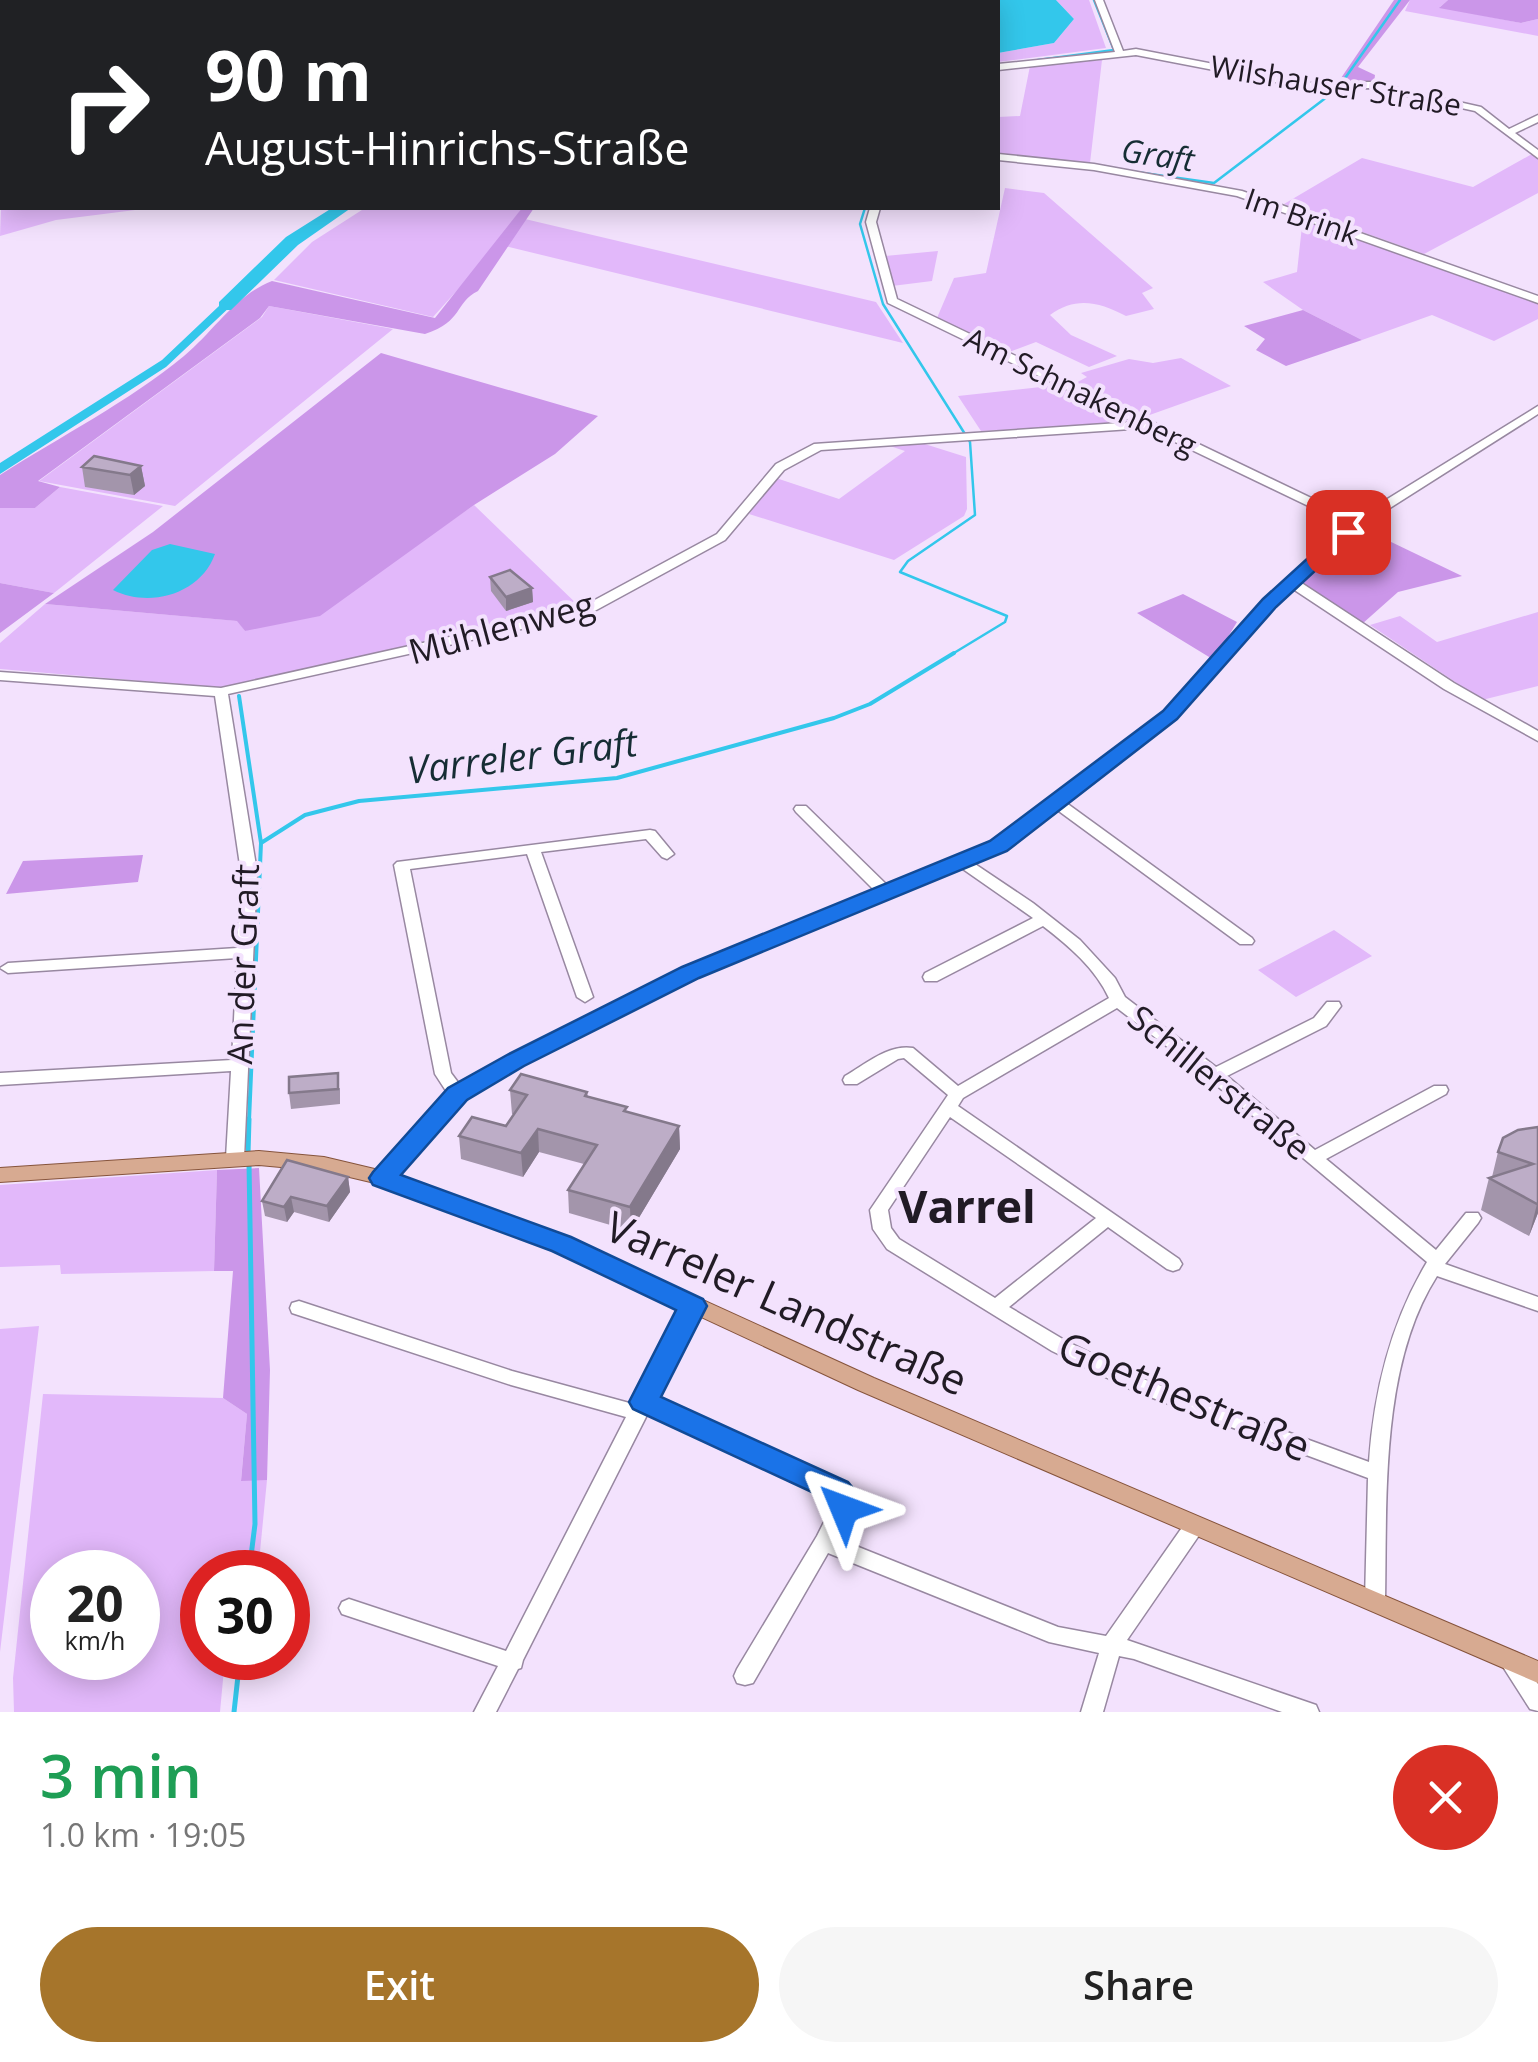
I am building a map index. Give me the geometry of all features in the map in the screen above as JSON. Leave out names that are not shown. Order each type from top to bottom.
[{"type":"main road","name":"Varreler Landstraße","points":[[0,1175],[244,1158],[324,1164],[383,1178],[562,1244],[693,1306],[1538,1672]]},
{"type":"street","points":[[1000,67],[1120,52],[1099,0]]},
{"type":"street","name":"Wilshauser Straße","points":[[1120,52],[1312,86],[1350,84],[1394,90],[1478,108],[1538,155]]},
{"type":"street","points":[[1510,132],[1538,118]]},
{"type":"street","name":"Im Brink","points":[[1000,157],[1094,167],[1238,193],[1538,300]]},
{"type":"street","name":"Am Schnakenberg","points":[[874,210],[871,222],[892,302],[1356,524]]},
{"type":"street","points":[[383,1178],[458,1094],[690,972],[998,846],[1170,715],[1292,582],[1356,524],[1538,409]]},
{"type":"street","name":"Mühlenweg","points":[[221,692],[584,611],[721,537],[780,466],[799,454],[843,442],[1150,424]]},
{"type":"street","points":[[1292,582],[1474,702],[1538,737]]},
{"type":"street","points":[[0,676],[221,692]]},
{"type":"street","name":"An der Graft","points":[[221,692],[249,872],[239,1065],[244,1158]]},
{"type":"street","points":[[1057,803],[1246,942]]},
{"type":"street","points":[[801,808],[886,893]]},
{"type":"street","points":[[458,1094],[443,1074],[399,858],[533,850],[650,834],[667,854]]},
{"type":"street","points":[[533,850],[586,997]]},
{"type":"street","name":"Schillerstraße","points":[[964,863],[1093,962],[1114,985],[1118,1000],[1316,1157],[1434,1264]]},
{"type":"street","points":[[932,978],[1042,920]]},
{"type":"street","points":[[8,968],[245,953]]},
{"type":"street","name":"Goethestraße","points":[[1118,1000],[954,1102],[879,1210],[882,1229],[892,1244],[994,1308],[1140,1386],[1378,1473]]},
{"type":"street","points":[[1215,1075],[1320,1022],[1332,1006]]},
{"type":"street","points":[[851,1080],[894,1054],[907,1052],[954,1102],[1173,1264]]},
{"type":"street","points":[[0,1079],[239,1065]]},
{"type":"street","points":[[1316,1157],[1440,1090]]},
{"type":"street","points":[[994,1308],[1108,1218]]},
{"type":"street","points":[[1374,1601],[1378,1473],[1401,1335],[1434,1264],[1472,1218]]},
{"type":"street","points":[[1434,1264],[1538,1304]]},
{"type":"street","points":[[485,1712],[693,1306]]},
{"type":"street","points":[[299,1308],[511,1378],[641,1407],[837,1490],[846,1498],[844,1509],[745,1676]]},
{"type":"street","points":[[1092,1712],[1112,1644],[1195,1525]]},
{"type":"street","points":[[824,1542],[1056,1636],[1112,1644],[1248,1687],[1308,1712]]},
{"type":"street","points":[[349,1608],[513,1662]]},
{"type":"street","points":[[1509,1660],[1538,1702]]},
{"type":"shaded area","points":[[1056,0],[1089,0],[1106,48],[1000,62],[1000,53],[1054,43],[1074,19]]},
{"type":"shaded area","points":[[1394,0],[1410,0],[1358,67],[1375,75],[1374,83],[1339,81]]},
{"type":"shaded area","points":[[1410,0],[1448,0],[1440,7],[1521,23],[1538,19],[1538,36],[1405,11]]},
{"type":"shaded area","points":[[1448,0],[1538,0],[1538,19],[1521,23],[1439,8]]},
{"type":"shaded area","points":[[1102,60],[1090,163],[1000,153],[1000,117],[1020,116],[1030,66]]},
{"type":"shaded area","points":[[1532,154],[1538,159],[1538,193],[1424,254],[1284,204],[1362,158],[1473,187]]},
{"type":"shaded area","points":[[1005,188],[1044,193],[1153,288],[1142,293],[1154,309],[1126,316],[1106,307],[1078,303],[1050,315],[1071,335],[1117,356],[1089,367],[1036,342],[1009,352],[937,318],[954,278],[986,273]]},
{"type":"shaded area","points":[[1,210],[135,210],[56,220],[0,236]]},
{"type":"shaded area","points":[[362,210],[521,210],[489,255],[433,317],[274,280],[312,242]]},
{"type":"shaded area","points":[[520,210],[533,210],[478,291],[437,329],[425,334],[269,306],[260,318],[38,481],[60,487],[35,508],[0,508],[0,475],[163,373],[236,304],[272,281],[435,318]]},
{"type":"shaded area","points":[[1303,217],[1538,303],[1538,319],[1494,341],[1432,315],[1362,340],[1303,310],[1263,282],[1297,272]]},
{"type":"shaded area","points":[[525,219],[876,302],[903,343],[505,246]]},
{"type":"shaded area","points":[[938,251],[932,281],[892,286],[885,256]]},
{"type":"shaded area","points":[[269,306],[393,329],[175,506],[39,481],[262,317]]},
{"type":"shaded area","points":[[1303,310],[1362,340],[1286,366],[1256,350],[1265,339],[1244,326]]},
{"type":"shaded area","points":[[381,353],[598,416],[555,454],[474,505],[320,616],[245,631],[237,621],[45,604],[153,532]]},
{"type":"shaded area","points":[[1181,358],[1231,386],[1144,417],[1072,385],[1087,377],[1081,373],[1129,359],[1153,363]]},
{"type":"shaded area","points":[[1059,385],[1141,424],[981,431],[958,396]]},
{"type":"shaded area","points":[[912,440],[966,457],[967,509],[964,516],[894,560],[749,514],[776,478],[839,499],[905,451],[878,442]]},
{"type":"shaded area","points":[[60,487],[163,506],[54,593],[0,583],[0,508],[35,508]]},
{"type":"shaded area","points":[[474,505],[581,608],[223,688],[0,669],[0,643],[45,604],[238,621],[245,631],[415,546]]},
{"type":"shaded area","points":[[1362,528],[1462,576],[1398,592],[1362,624],[1298,582]]},
{"type":"shaded area","points":[[0,583],[54,593],[0,633]]},
{"type":"shaded area","points":[[1183,594],[1237,622],[1214,660],[1137,613]]},
{"type":"shaded area","points":[[1538,612],[1538,686],[1482,700],[1370,625],[1400,616],[1437,642]]},
{"type":"shaded area","points":[[143,855],[138,882],[6,894],[23,861]]},
{"type":"shaded area","points":[[1334,930],[1372,956],[1296,997],[1258,970]]},
{"type":"shaded area","points":[[259,1168],[270,1370],[267,1480],[241,1481],[247,1414],[223,1398],[233,1271],[214,1271],[217,1170]]},
{"type":"shaded area","points":[[217,1170],[214,1271],[61,1274],[60,1265],[0,1267],[0,1185]]},
{"type":"shaded area","points":[[39,1326],[0,1652],[0,1329]]},
{"type":"shaded area","points":[[43,1394],[223,1398],[247,1414],[241,1480],[267,1480],[260,1550],[180,1550],[180,1680],[223,1680],[220,1712],[14,1712],[13,1678]]},
{"type":"water","points":[[1000,0],[1056,0],[1074,19],[1054,43],[1000,53]]},
{"type":"water","points":[[247,285],[249,289],[166,367],[0,474],[0,463],[162,360],[238,288]]},
{"type":"water","points":[[170,544],[215,554],[198,579],[173,594],[143,598],[113,590],[152,550]]},
{"type":"building","points":[[94,456],[141,466],[130,475],[82,467]]},
{"type":"building","points":[[510,570],[532,588],[506,597],[490,577]]},
{"type":"building","points":[[338,1073],[338,1089],[289,1093],[289,1077]]},
{"type":"building","points":[[521,1074],[587,1092],[585,1096],[627,1107],[624,1111],[679,1126],[630,1207],[568,1190],[597,1145],[538,1129],[521,1153],[459,1136],[472,1117],[506,1126],[527,1095],[510,1090]]},
{"type":"building","points":[[1538,1127],[1537,1204],[1489,1178],[1533,1164],[1498,1152],[1503,1138],[1518,1130]]},
{"type":"building","points":[[287,1160],[348,1177],[327,1206],[291,1197],[284,1207],[262,1201]]},
{"type":"waterway","points":[[1038,60],[1114,50],[1094,0]]},
{"type":"waterway","points":[[1343,81],[1400,0]]},
{"type":"waterway","name":"Graft","points":[[1129,171],[1214,183],[1340,87]]},
{"type":"waterway","points":[[225,306],[292,241],[340,210]]},
{"type":"waterway","name":"Varreler Graft","points":[[864,210],[860,224],[883,304],[970,442],[975,515],[908,561],[900,572],[1007,616],[1005,622],[949,656]]},
{"type":"waterway","name":"Varreler Graft","points":[[261,843],[305,815],[359,801],[617,778],[834,718],[870,704],[954,653]]},
{"type":"waterway","points":[[239,696],[261,843]]},
{"type":"waterway","name":"Varreler Graft","points":[[249,1121],[261,843]]},
{"type":"waterway","name":"Varreler Graft","points":[[248,1154],[249,1119]]},
{"type":"waterway","name":"Varreler Graft","points":[[249,1163],[255,1524],[252,1550]]},
{"type":"waterway","name":"Varreler Graft","points":[[234,1712],[238,1680]]},
{"type":"district","name":"Varrel","points":[[967,1205]]},
{"type":"route","points":[[844,1509],[846,1498],[837,1490],[644,1402],[693,1306],[562,1244],[383,1178],[458,1094],[516,1060],[690,972],[909,886],[998,846],[1170,715],[1270,603],[1348,532]]}]
